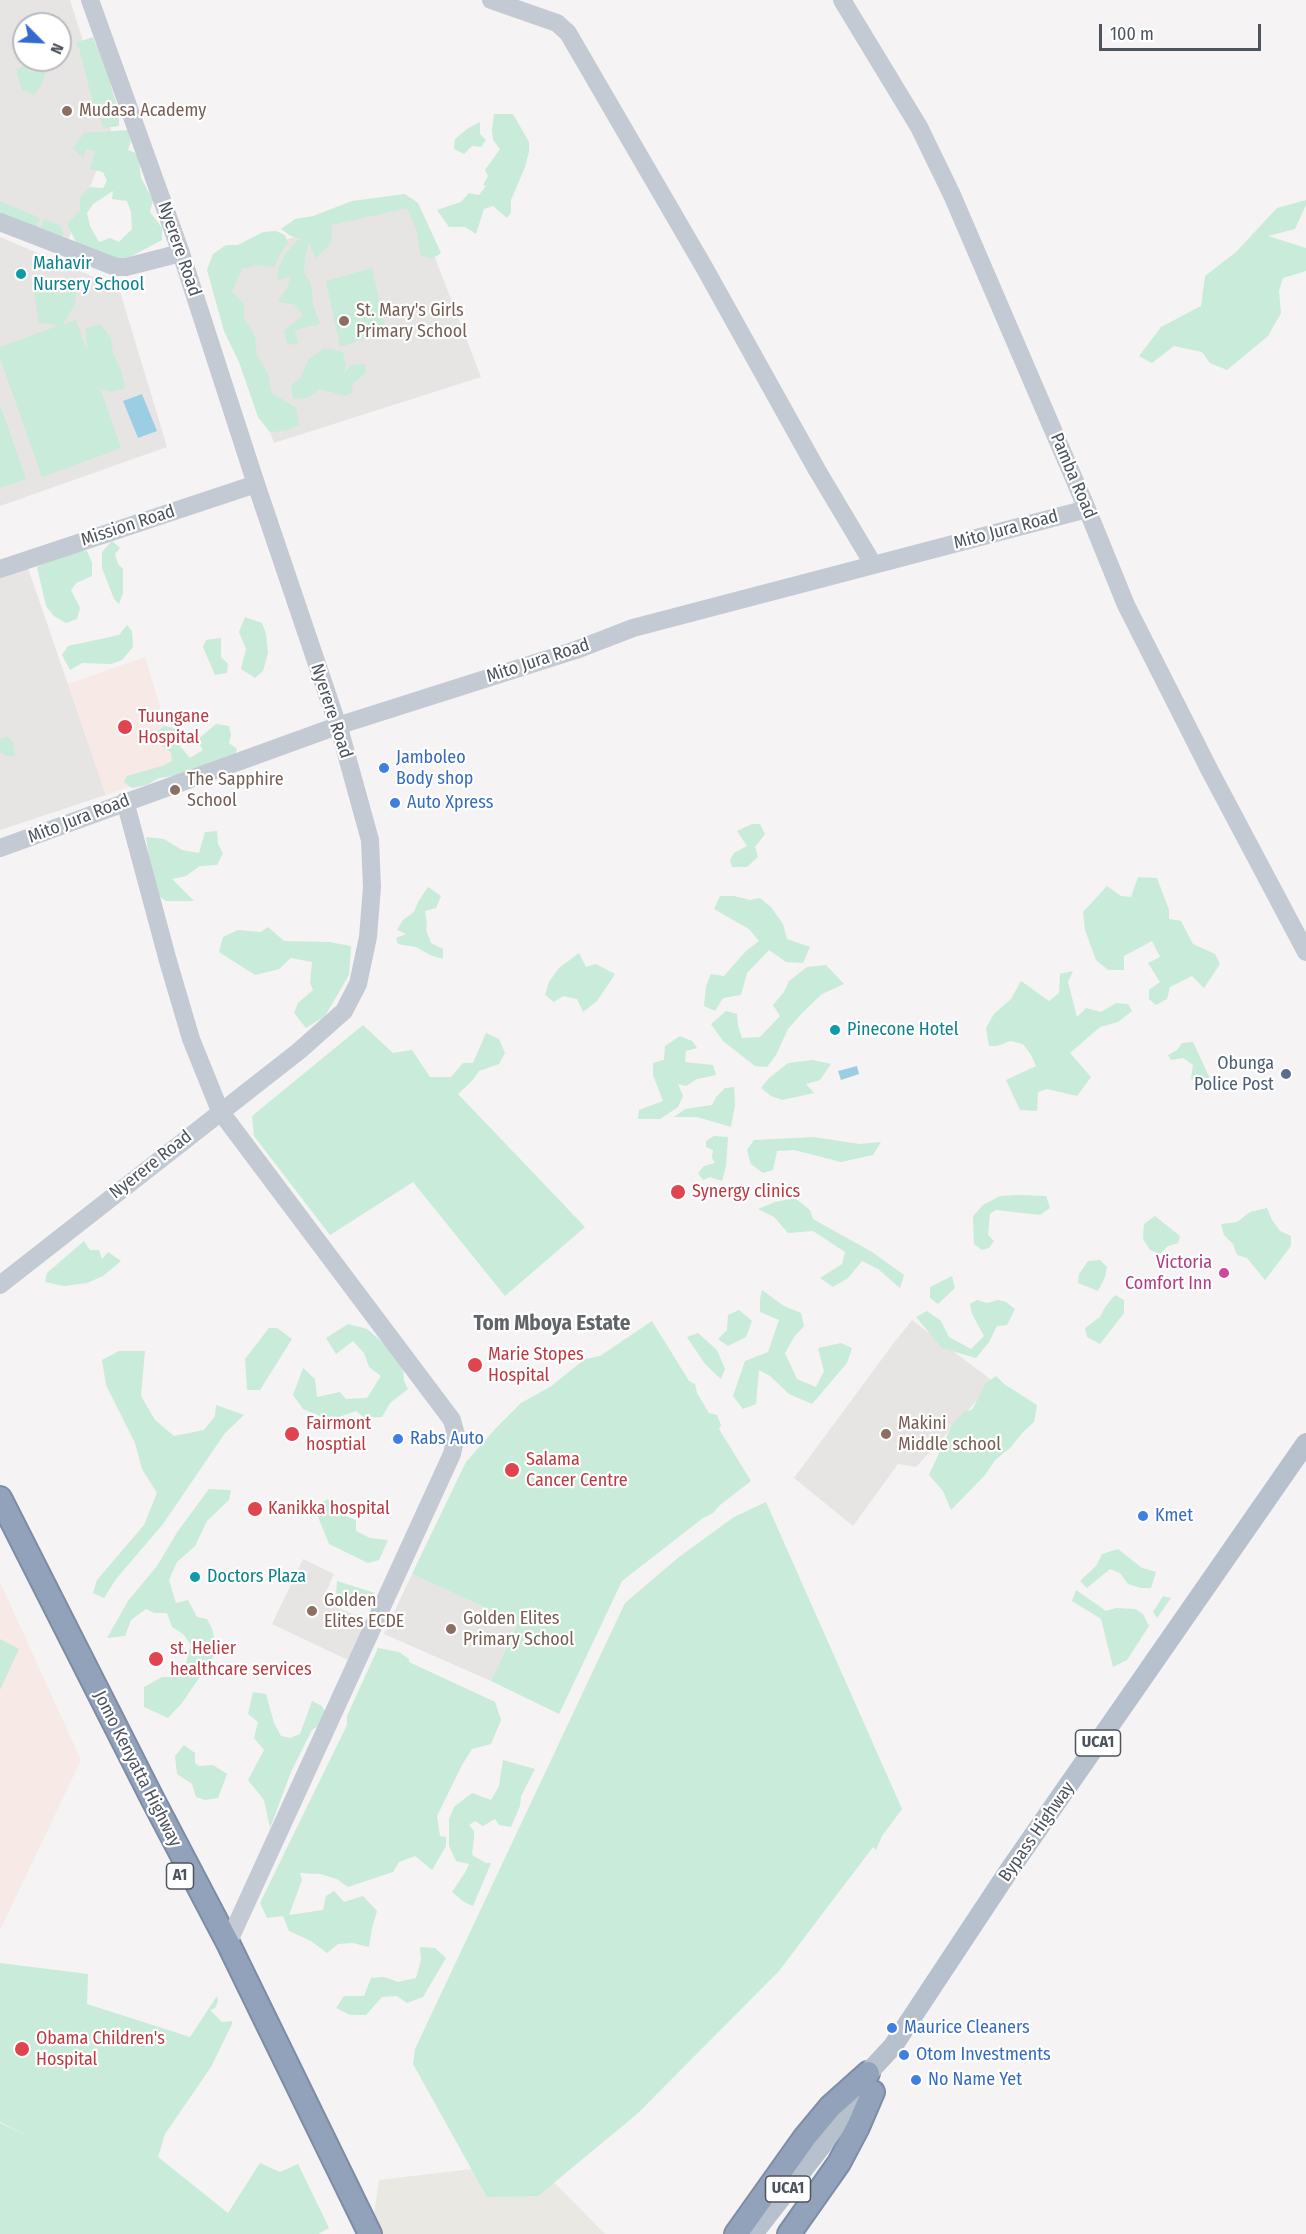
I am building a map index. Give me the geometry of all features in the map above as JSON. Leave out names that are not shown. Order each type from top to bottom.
[{"type":"highway","name":"Jomo Kenyatta Highway","points":[[0,1498],[228,1943],[370,2234]]},
{"type":"highway","name":"Jomo Kenyatta Highway","points":[[0,1519],[361,2234]]},
{"type":"highway","points":[[736,2234],[830,2107],[870,2083]]},
{"type":"highway","points":[[789,2234],[839,2163],[858,2127],[870,2083]]},
{"type":"main road","name":"Nyerere Road","points":[[0,1285],[299,1051],[344,1011],[358,984],[368,937],[372,887],[370,840],[337,726],[181,253],[90,0]]},
{"type":"main road","points":[[491,0],[557,23],[568,33],[873,564]]},
{"type":"main road","name":"Pamba Road","points":[[842,0],[919,127],[952,195],[1126,605],[1210,771],[1306,952]]},
{"type":"main road","points":[[0,222],[116,267],[126,267],[181,253]]},
{"type":"main road","name":"Mission Road","points":[[0,569],[256,484]]},
{"type":"main road","name":"Mito Jura Road","points":[[0,848],[337,726],[576,650],[633,628],[1087,509]]},
{"type":"main road","points":[[125,801],[191,1039],[220,1111],[452,1420],[456,1435],[452,1454],[228,1943]]},
{"type":"main road","name":"Bypass Highway","points":[[761,2234],[826,2146],[862,2087],[870,2083],[1008,1872],[1306,1443]]},
{"type":"main road","name":"Bypass Highway","points":[[753,2234],[826,2146]]},
{"type":"shaded area","name":"Mudasa Academy","points":[[0,0],[70,0],[112,133],[68,240],[0,212]]},
{"type":"shaded area","name":"St. Mary's Girls Primary School","points":[[412,198],[481,377],[274,443],[209,265]]},
{"type":"shaded area","points":[[0,237],[119,288],[167,447],[0,506]]},
{"type":"shaded area","points":[[28,568],[106,795],[0,830],[0,578]]},
{"type":"shaded area","name":"Tuungane Hospital","points":[[145,657],[179,770],[106,795],[68,684]]},
{"type":"shaded area","name":"Makini Middle school","points":[[912,1320],[994,1382],[916,1467],[898,1464],[853,1526],[794,1478]]},
{"type":"shaded area","name":"Golden Elites ECDE","points":[[303,1559],[334,1574],[322,1601],[369,1621],[350,1661],[272,1624]]},
{"type":"shaded area","name":"Golden Elites Primary School","points":[[412,1574],[518,1623],[491,1681],[384,1634]]},
{"type":"shaded area","points":[[0,1582],[81,1760],[0,1930]]},
{"type":"shaded area","points":[[531,2159],[605,2234],[371,2234],[379,2180],[472,2169]]},
{"type":"green space","points":[[93,37],[108,73],[119,111],[119,126],[104,128],[93,103],[79,48],[75,43]]},
{"type":"green space","points":[[17,72],[46,72],[41,86],[34,95],[22,90]]},
{"type":"green space","points":[[494,114],[513,114],[529,142],[525,167],[511,200],[511,213],[507,218],[493,206],[484,209],[476,234],[465,227],[449,227],[437,210],[461,202],[469,193],[479,195],[486,186],[483,185],[488,176],[485,170],[500,149],[493,140]]},
{"type":"green space","points":[[480,122],[480,134],[486,140],[481,147],[472,146],[464,154],[454,149],[455,139]]},
{"type":"green space","points":[[128,130],[131,141],[128,150],[138,154],[141,178],[153,200],[150,212],[162,228],[162,240],[126,259],[106,257],[79,248],[67,224],[80,211],[80,197],[90,187],[103,188],[107,181],[103,172],[90,169],[95,151],[86,149],[83,158],[73,149],[84,133]],"holes":[[[113,191],[112,199],[127,201],[131,212],[132,229],[119,242],[110,238],[99,242],[90,226],[87,213],[93,204]]]},
{"type":"green space","points":[[405,194],[418,203],[441,253],[432,259],[421,256],[416,229],[407,208],[332,225],[331,243],[316,258],[309,243],[305,256],[304,273],[311,284],[313,305],[320,324],[295,330],[298,345],[287,344],[284,331],[303,315],[294,304],[278,302],[288,287],[290,277],[277,280],[279,267],[286,253],[298,240],[303,240],[281,229],[295,219],[313,216],[352,201]]},
{"type":"green space","points":[[1306,200],[1295,229],[1268,236],[1306,248],[1306,271],[1283,278],[1279,291],[1281,313],[1268,336],[1227,370],[1210,363],[1202,352],[1174,346],[1152,363],[1139,356],[1161,327],[1201,306],[1205,276],[1236,252],[1277,208]]},
{"type":"green space","points":[[0,201],[40,218],[37,228],[0,216]]},
{"type":"green space","points":[[44,219],[60,225],[64,235],[54,239],[38,233]]},
{"type":"green space","points":[[276,231],[285,235],[288,243],[274,267],[256,265],[242,269],[232,292],[244,304],[244,318],[255,336],[257,355],[268,374],[272,393],[296,408],[299,425],[285,431],[270,432],[258,417],[239,362],[224,331],[207,270],[213,254],[226,245],[238,245],[263,232]]},
{"type":"green space","points":[[372,268],[386,332],[340,347],[326,281]]},
{"type":"green space","points":[[49,281],[58,294],[76,292],[75,304],[63,324],[76,320],[87,351],[86,328],[100,324],[111,338],[113,353],[121,370],[125,388],[109,392],[100,388],[121,448],[42,477],[0,358],[0,347],[60,325],[39,323],[34,292]]},
{"type":"green space","points":[[324,348],[343,352],[346,367],[344,374],[351,365],[365,364],[366,373],[352,384],[353,392],[346,396],[320,389],[307,398],[293,399],[291,386],[301,377],[309,359]]},
{"type":"green space","points":[[0,405],[26,479],[0,488]]},
{"type":"green space","points":[[112,541],[120,548],[115,554],[118,564],[123,569],[123,593],[119,604],[114,599],[102,568],[102,552]]},
{"type":"green space","points":[[74,550],[87,551],[92,563],[92,576],[76,583],[71,590],[80,608],[77,619],[66,623],[54,616],[46,606],[37,567]]},
{"type":"green space","points":[[245,617],[262,623],[266,634],[268,653],[263,671],[255,678],[241,669],[246,649],[239,632]]},
{"type":"green space","points":[[127,625],[132,631],[133,647],[122,660],[111,664],[82,663],[70,670],[62,655],[68,646],[119,635]]},
{"type":"green space","points":[[221,638],[221,657],[228,664],[227,673],[215,675],[203,647],[206,640]]},
{"type":"green space","points":[[216,724],[229,726],[231,735],[229,743],[237,749],[235,756],[180,775],[159,778],[147,785],[132,788],[124,782],[127,776],[172,761],[171,752],[163,747],[157,732],[164,726],[174,728],[182,734],[180,746],[190,758],[203,750],[197,740]]},
{"type":"green space","points":[[8,737],[13,743],[15,756],[7,756],[0,752],[0,739]]},
{"type":"green space","points":[[752,824],[760,824],[765,834],[755,847],[758,857],[747,867],[732,867],[730,860],[734,853],[747,846],[737,831]]},
{"type":"green space","points":[[217,831],[218,844],[223,853],[217,865],[200,866],[186,876],[172,879],[194,901],[166,901],[154,893],[146,837],[164,839],[182,850],[199,853],[205,832]]},
{"type":"green space","points":[[1138,877],[1157,878],[1169,910],[1169,919],[1181,921],[1193,944],[1215,954],[1220,964],[1204,988],[1192,976],[1170,987],[1167,999],[1156,1005],[1149,999],[1149,990],[1160,982],[1148,963],[1160,957],[1152,941],[1124,956],[1124,970],[1108,970],[1096,960],[1085,930],[1083,912],[1107,886],[1121,896],[1131,897]]},
{"type":"green space","points":[[428,887],[441,896],[436,908],[425,911],[426,930],[431,943],[443,949],[443,959],[416,947],[398,944],[396,938],[406,934],[397,930],[403,920],[414,912]]},
{"type":"green space","points":[[720,896],[734,896],[750,900],[760,898],[771,907],[783,924],[787,939],[810,947],[803,963],[786,962],[769,950],[747,973],[741,995],[723,998],[715,1011],[704,1006],[706,986],[711,974],[724,976],[746,951],[759,941],[749,929],[714,909]]},
{"type":"green space","points":[[268,927],[284,941],[329,942],[351,946],[349,975],[325,1016],[306,1028],[294,1013],[298,1003],[313,990],[310,983],[312,962],[291,958],[279,969],[255,975],[219,952],[223,937],[238,930],[261,932]]},
{"type":"green space","points":[[579,953],[586,967],[596,964],[615,974],[597,1001],[583,1012],[577,999],[563,996],[554,1002],[545,995],[549,982],[559,968]]},
{"type":"green space","points":[[826,965],[844,984],[822,994],[802,1013],[788,1029],[776,1055],[767,1067],[755,1066],[723,1041],[711,1024],[726,1011],[737,1014],[742,1038],[760,1037],[780,1016],[773,1005],[784,992],[789,981],[807,967]]},
{"type":"green space","points":[[1073,971],[1068,982],[1077,1017],[1086,1008],[1101,1012],[1116,1003],[1128,1004],[1132,1011],[1118,1022],[1100,1027],[1070,1053],[1091,1077],[1077,1096],[1047,1089],[1038,1092],[1037,1111],[1020,1110],[1006,1080],[1036,1066],[1023,1044],[1010,1041],[997,1046],[989,1046],[986,1028],[994,1014],[1011,999],[1021,981],[1049,1001],[1059,993],[1060,974]]},
{"type":"green space","points":[[363,1025],[393,1053],[412,1050],[430,1077],[451,1077],[463,1063],[473,1063],[486,1033],[499,1039],[505,1053],[499,1064],[479,1071],[458,1094],[585,1227],[505,1296],[413,1182],[330,1235],[254,1136],[252,1116]]},
{"type":"green space","points":[[680,1036],[692,1041],[697,1048],[686,1051],[685,1062],[713,1065],[716,1075],[697,1079],[686,1086],[678,1084],[683,1096],[678,1107],[660,1119],[638,1119],[639,1110],[663,1101],[653,1075],[653,1063],[664,1060],[665,1046]]},
{"type":"green space","points":[[1193,1042],[1212,1083],[1191,1079],[1193,1065],[1183,1058],[1171,1060],[1168,1055],[1177,1050],[1182,1043]]},
{"type":"green space","points":[[813,1060],[831,1064],[820,1080],[806,1084],[814,1093],[782,1100],[771,1096],[761,1088],[769,1078],[788,1063]]},
{"type":"green space","points":[[734,1087],[735,1105],[731,1127],[697,1117],[674,1117],[685,1109],[712,1105],[725,1088]]},
{"type":"green space","points":[[714,1136],[728,1137],[726,1166],[722,1181],[710,1177],[703,1180],[698,1173],[704,1166],[715,1163],[712,1158],[713,1150],[706,1147],[706,1141]]},
{"type":"green space","points":[[813,1137],[860,1144],[881,1142],[873,1155],[841,1162],[794,1150],[777,1151],[773,1170],[763,1173],[751,1164],[747,1150],[754,1140]]},
{"type":"green space","points":[[1000,1196],[1046,1196],[1050,1208],[1040,1215],[996,1210],[990,1214],[988,1235],[994,1241],[989,1248],[982,1250],[974,1244],[973,1216],[983,1205]]},
{"type":"green space","points":[[795,1198],[810,1210],[813,1219],[872,1252],[904,1275],[900,1288],[878,1269],[862,1261],[848,1278],[833,1287],[820,1278],[842,1264],[845,1252],[813,1231],[788,1233],[774,1217],[758,1209],[775,1202]]},
{"type":"green space","points":[[1267,1208],[1280,1231],[1291,1236],[1291,1246],[1265,1280],[1247,1258],[1237,1255],[1233,1244],[1224,1235],[1221,1224],[1237,1222],[1250,1212]]},
{"type":"green space","points":[[1155,1216],[1180,1236],[1178,1243],[1168,1246],[1160,1254],[1150,1250],[1143,1239],[1144,1224]]},
{"type":"green space","points":[[84,1241],[90,1250],[99,1250],[102,1259],[108,1252],[121,1261],[103,1276],[87,1283],[64,1286],[45,1282],[47,1273]]},
{"type":"green space","points":[[1100,1260],[1107,1267],[1098,1291],[1078,1283],[1079,1274],[1088,1261]]},
{"type":"green space","points":[[952,1276],[955,1288],[938,1304],[930,1298],[930,1287]]},
{"type":"green space","points":[[762,1290],[784,1306],[801,1313],[804,1326],[794,1337],[785,1353],[797,1379],[816,1387],[824,1371],[818,1348],[841,1343],[852,1348],[847,1363],[812,1404],[789,1394],[770,1376],[759,1370],[756,1404],[743,1409],[733,1396],[745,1361],[768,1352],[779,1320],[760,1312]]},
{"type":"green space","points":[[1115,1295],[1124,1300],[1124,1313],[1100,1344],[1087,1337],[1085,1328],[1100,1317]]},
{"type":"green space","points":[[977,1300],[987,1303],[998,1300],[1006,1302],[1015,1309],[1007,1325],[997,1326],[989,1342],[976,1358],[942,1348],[916,1317],[927,1311],[941,1321],[949,1337],[971,1349],[984,1336],[972,1314],[970,1304]]},
{"type":"green space","points":[[739,1310],[752,1321],[746,1337],[728,1346],[718,1339],[727,1330],[728,1315]]},
{"type":"green space","points":[[652,1321],[689,1381],[695,1384],[697,1393],[709,1413],[717,1415],[721,1425],[719,1429],[751,1481],[713,1513],[703,1518],[622,1581],[559,1714],[491,1681],[518,1623],[412,1574],[466,1462],[496,1428],[521,1403],[550,1387],[585,1359],[600,1356]]},
{"type":"green space","points":[[348,1324],[367,1329],[388,1347],[403,1367],[404,1381],[408,1389],[390,1403],[382,1417],[365,1418],[356,1411],[330,1420],[303,1409],[293,1395],[303,1368],[315,1379],[317,1397],[340,1392],[346,1399],[367,1398],[381,1376],[369,1367],[364,1353],[353,1341],[336,1354],[326,1338]]},
{"type":"green space","points":[[269,1328],[277,1328],[292,1339],[260,1390],[247,1390],[245,1359]]},
{"type":"green space","points":[[698,1333],[717,1350],[725,1369],[721,1379],[705,1364],[687,1337]]},
{"type":"green space","points":[[119,1351],[145,1351],[141,1396],[155,1420],[174,1436],[204,1430],[215,1416],[216,1405],[244,1415],[225,1433],[163,1524],[116,1579],[104,1598],[93,1593],[97,1580],[144,1525],[157,1493],[142,1469],[135,1443],[106,1385],[102,1360]]},
{"type":"green space","points":[[996,1376],[1004,1384],[1037,1405],[1034,1422],[1010,1448],[995,1460],[985,1475],[951,1510],[943,1491],[929,1475],[952,1425],[965,1411],[972,1410],[986,1383]]},
{"type":"green space","points":[[209,1489],[231,1490],[229,1500],[207,1521],[195,1546],[177,1562],[169,1580],[176,1603],[188,1600],[197,1617],[207,1619],[216,1644],[216,1653],[182,1703],[168,1718],[144,1707],[144,1687],[162,1677],[182,1677],[191,1645],[183,1634],[172,1627],[167,1613],[154,1613],[146,1609],[131,1620],[125,1636],[107,1638],[128,1601],[157,1566],[178,1531]]},
{"type":"green space","points":[[328,1499],[335,1512],[356,1520],[356,1531],[370,1538],[388,1540],[379,1560],[368,1563],[329,1544],[314,1507]]},
{"type":"green space","points":[[766,1502],[902,1809],[882,1836],[876,1850],[873,1847],[779,1971],[637,2114],[538,2196],[487,2197],[413,2064],[415,2049],[625,1603],[679,1557],[734,1517]]},
{"type":"green space","points":[[1118,1549],[1142,1568],[1156,1572],[1151,1588],[1128,1584],[1120,1573],[1110,1569],[1087,1588],[1080,1581],[1096,1566],[1102,1554]]},
{"type":"green space","points":[[337,1581],[375,1593],[370,1605],[351,1604],[336,1596]]},
{"type":"green space","points":[[1076,1590],[1106,1611],[1116,1608],[1135,1609],[1143,1614],[1149,1626],[1127,1660],[1113,1667],[1101,1619],[1072,1601]]},
{"type":"green space","points":[[1163,1596],[1171,1598],[1157,1618],[1153,1612]]},
{"type":"green space","points":[[0,1639],[19,1649],[0,1690]]},
{"type":"green space","points":[[378,1648],[399,1652],[409,1659],[409,1662],[495,1702],[501,1720],[491,1744],[472,1749],[437,1816],[440,1836],[446,1837],[446,1846],[432,1870],[415,1856],[399,1862],[393,1872],[348,1887],[337,1879],[320,1874],[300,1873],[302,1880],[289,1915],[323,1910],[326,1896],[334,1891],[344,1902],[363,1896],[377,1911],[369,1947],[353,1943],[338,1944],[327,1953],[311,1941],[289,1931],[283,1916],[267,1918],[260,1903],[347,1725],[347,1716]]},
{"type":"green space","points":[[253,1692],[266,1694],[274,1723],[281,1736],[290,1738],[300,1734],[312,1701],[322,1706],[329,1719],[312,1730],[291,1772],[270,1828],[264,1800],[248,1780],[264,1750],[254,1738],[258,1722],[248,1714]]},
{"type":"green space","points":[[184,1745],[195,1753],[195,1763],[199,1766],[213,1765],[227,1774],[218,1798],[205,1800],[196,1797],[192,1784],[177,1774],[175,1756]]},
{"type":"green space","points":[[503,1760],[535,1769],[521,1796],[520,1806],[511,1827],[499,1825],[495,1819],[483,1826],[475,1821],[469,1825],[474,1831],[472,1855],[486,1863],[491,1863],[473,1906],[452,1892],[469,1864],[456,1861],[449,1846],[449,1819],[454,1807],[472,1793],[491,1800],[499,1786]]},
{"type":"green space","points":[[420,1947],[435,1948],[446,1958],[423,1997],[407,2003],[397,1996],[382,1997],[366,2015],[350,2015],[336,2008],[344,1996],[364,1996],[371,1978],[384,1977],[398,1982],[416,1978],[421,1960]]},
{"type":"green space","points":[[0,1963],[88,1974],[87,2004],[190,2037],[217,1996],[218,2001],[215,2008],[210,2010],[222,2022],[232,2021],[232,2024],[211,2067],[165,2134],[158,2157],[228,2213],[260,2163],[280,2172],[298,2164],[329,2228],[318,2234],[0,2234],[0,2123],[30,2137],[0,2122]]},
{"type":"water","points":[[142,394],[157,431],[138,438],[123,401]]},
{"type":"water","points":[[857,1066],[859,1074],[841,1080],[838,1071]]},
{"type":"place","name":"Mudasa Academy","points":[[67,111]]},
{"type":"place","name":"Mahavir Nursery School","points":[[21,274]]},
{"type":"place","name":"St. Mary's Girls Primary School","points":[[344,321]]},
{"type":"place","name":"Tuungane Hospital","points":[[125,727]]},
{"type":"place","name":"Jamboleo Body shop","points":[[384,768]]},
{"type":"place","name":"The Sapphire School","points":[[175,790]]},
{"type":"place","name":"Auto Xpress","points":[[395,803]]},
{"type":"place","name":"Pinecone Hotel","points":[[835,1030]]},
{"type":"place","name":"Obunga Police Post","points":[[1286,1074]]},
{"type":"place","name":"Synergy clinics","points":[[678,1192]]},
{"type":"place","name":"Victoria Comfort Inn","points":[[1224,1273]]},
{"type":"place","name":"Marie Stopes Hospital","points":[[475,1365]]},
{"type":"place","name":"Fairmont hosptial","points":[[292,1434]]},
{"type":"place","name":"Makini Middle school","points":[[886,1434]]},
{"type":"place","name":"Rabs Auto","points":[[398,1439]]},
{"type":"place","name":"Salama Cancer Centre","points":[[512,1470]]},
{"type":"place","name":"Kanikka hospital","points":[[255,1509]]},
{"type":"place","name":"Kmet","points":[[1143,1516]]},
{"type":"place","name":"Doctors Plaza","points":[[195,1577]]},
{"type":"place","name":"Golden Elites ECDE","points":[[312,1611]]},
{"type":"place","name":"Golden Elites Primary School","points":[[451,1629]]},
{"type":"place","name":"st. Helier healthcare services","points":[[156,1659]]},
{"type":"place","name":"Maurice Cleaners","points":[[892,2028]]},
{"type":"place","name":"Obama Children's Hospital","points":[[22,2049]]},
{"type":"place","name":"Otom Investments","points":[[904,2055]]},
{"type":"place","name":"No Name Yet","points":[[916,2080]]},
{"type":"district","name":"Tom Mboya Estate","points":[[552,1324]]}]
